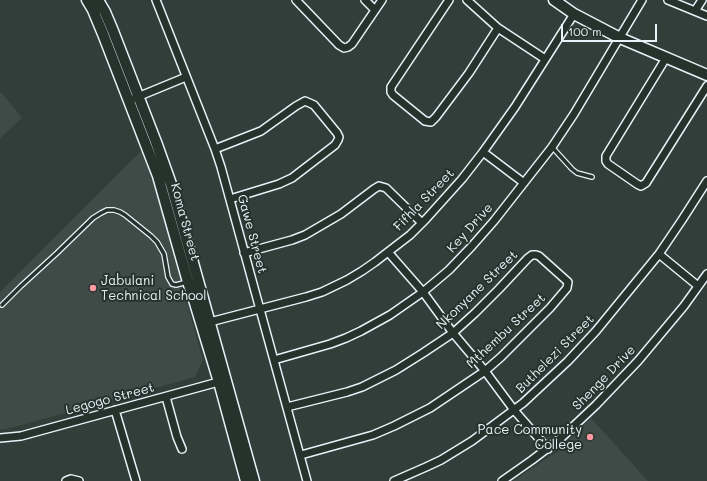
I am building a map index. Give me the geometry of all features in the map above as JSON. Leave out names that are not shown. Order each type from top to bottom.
[{"type":"main road","name":"Koma Street","points":[[87,0],[166,169],[192,279],[254,481]]},
{"type":"main road","name":"Koma Street","points":[[98,0],[113,31],[134,99]]},
{"type":"main road","points":[[554,0],[574,14],[620,38],[707,75]]},
{"type":"main road","name":"Koma Street","points":[[223,381],[246,481]]},
{"type":"street","name":"Gawe Street","points":[[156,0],[215,149],[307,481]]},
{"type":"street","points":[[296,0],[341,47],[346,48],[352,44],[382,0]]},
{"type":"street","points":[[365,0],[375,10]]},
{"type":"street","points":[[449,0],[391,87],[391,92],[393,95],[425,121],[431,122],[436,117],[469,73],[498,28]]},
{"type":"street","points":[[467,0],[498,28],[545,59]]},
{"type":"street","name":"Key Drive","points":[[274,360],[346,338],[378,322],[423,292],[449,270],[494,221],[552,147],[574,114],[642,0]]},
{"type":"street","points":[[668,0],[707,16]]},
{"type":"street","points":[[695,11],[702,0]]},
{"type":"street","name":"Fifhla Street","points":[[205,323],[322,292],[347,280],[375,262],[410,235],[462,179],[483,152],[519,102],[574,14]]},
{"type":"street","points":[[666,58],[606,156],[606,161],[610,166],[637,184],[641,186],[644,185],[707,86]]},
{"type":"street","points":[[134,99],[186,77]]},
{"type":"street","points":[[215,149],[261,131],[298,104],[305,101],[314,105],[337,133],[339,139],[335,145],[292,178],[279,184],[230,199]]},
{"type":"street","points":[[483,152],[524,183]]},
{"type":"street","name":"Buthelezi Street","points":[[394,481],[455,452],[514,410],[537,391],[580,349],[659,254],[707,180]]},
{"type":"street","points":[[244,253],[305,236],[341,214],[379,186],[386,188],[422,223]]},
{"type":"street","points":[[388,252],[423,292],[453,333],[514,410],[548,449]]},
{"type":"street","points":[[659,254],[698,286]]},
{"type":"street","name":"Nkonyane Street","points":[[287,407],[331,397],[362,387],[396,370],[429,350],[453,333],[475,313],[532,255],[539,256],[568,283]]},
{"type":"street","name":"Shenge Drive","points":[[502,481],[548,449],[561,438],[619,382],[684,306],[707,274]]},
{"type":"street","name":"Mthembu Street","points":[[301,455],[361,439],[388,429],[430,408],[484,371],[501,357],[550,308],[567,288],[568,283]]},
{"type":"street","name":"Legogo Street","points":[[0,438],[21,436],[223,381]]},
{"type":"street","points":[[166,397],[177,437],[182,449]]},
{"type":"street","points":[[115,410],[136,481]]},
{"type":"street","points":[[66,481],[71,479],[80,481]]},
{"type":"lane","points":[[552,147],[572,170],[592,177]]},
{"type":"lane","points":[[2,305],[93,218],[107,210],[114,210],[125,215],[157,242],[166,258],[166,270],[172,284],[176,285],[192,279]]},
{"type":"shaded area","points":[[1,92],[22,118],[0,138],[0,93]]},
{"type":"shaded area","name":"Jabulani Technical School","points":[[142,150],[153,177],[203,360],[195,377],[29,423],[2,430],[0,429],[0,292]]},
{"type":"shaded area","name":"Pace Community College","points":[[591,418],[648,481],[513,481],[558,451]]},
{"type":"place","name":"Jabulani Technical School","points":[[93,288]]},
{"type":"place","name":"Pace Community College","points":[[590,437]]}]
